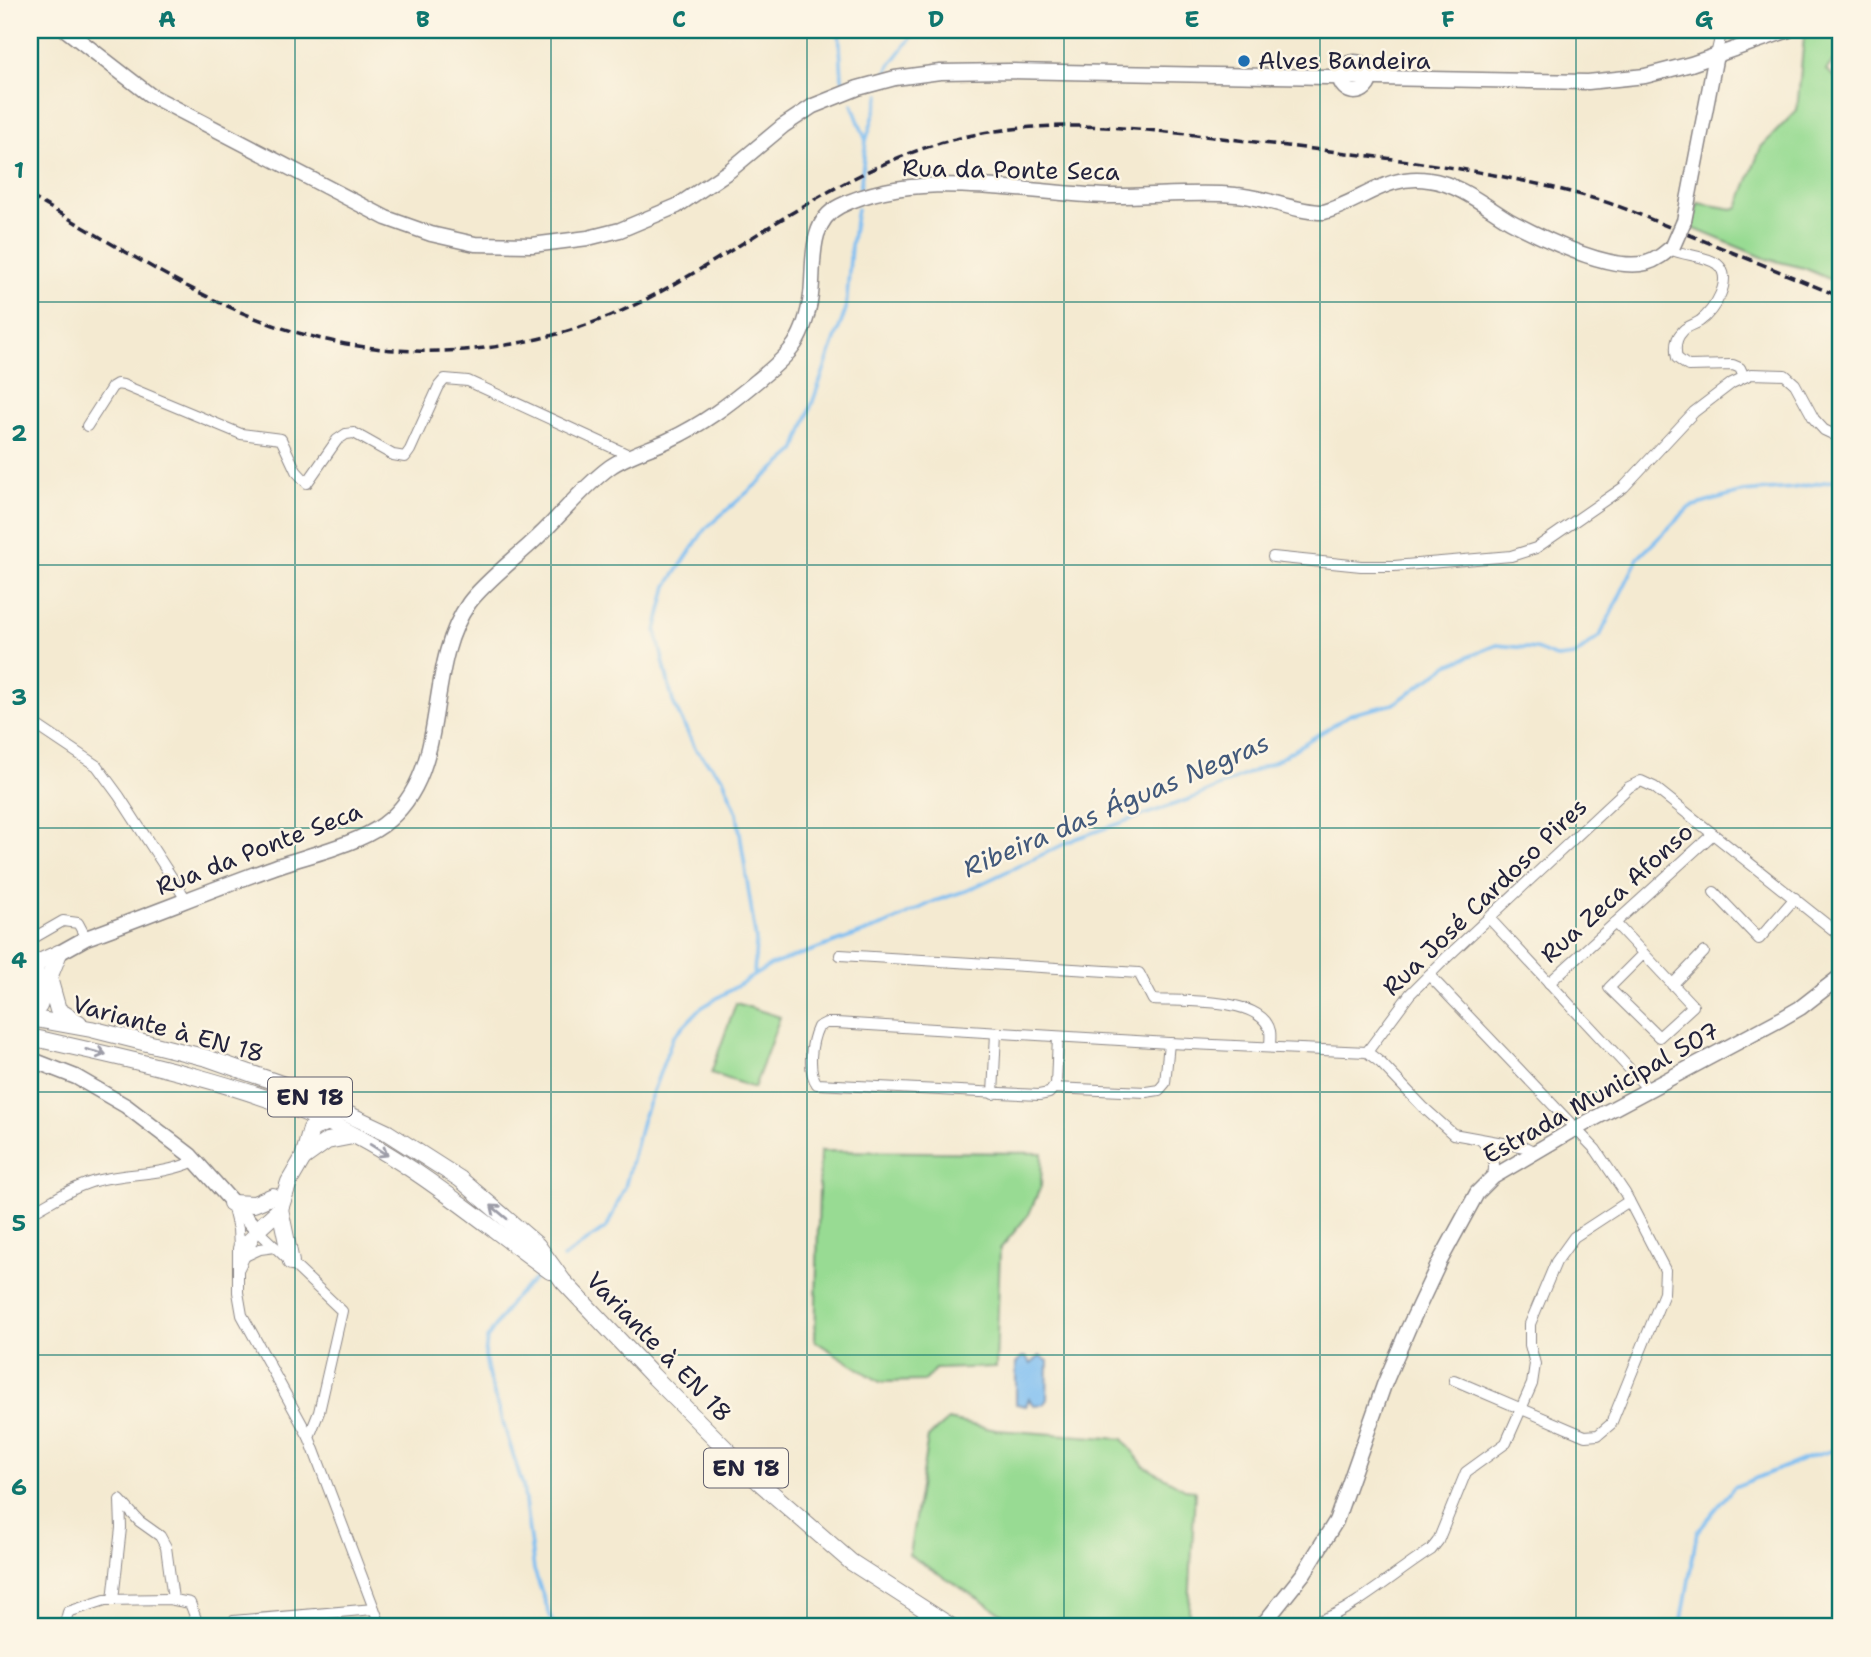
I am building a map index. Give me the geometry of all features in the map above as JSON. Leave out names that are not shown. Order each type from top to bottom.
[{"type":"main road","points":[[30,996],[34,966],[58,953]]},
{"type":"main road","points":[[49,1041],[30,1018],[39,1006],[58,953]]},
{"type":"main road","points":[[48,978],[58,1010],[91,1029]]},
{"type":"main road","name":"Variante à EN 18","points":[[30,1018],[91,1029],[207,1058],[290,1087],[388,1133],[460,1179],[537,1245],[563,1281],[651,1374],[758,1480],[851,1562],[952,1627]]},
{"type":"main road","name":"Variante à EN 18","points":[[30,1037],[198,1078],[327,1122],[372,1145],[440,1190],[563,1281]]},
{"type":"main road","points":[[323,1102],[327,1142]]},
{"type":"main road","points":[[293,1109],[307,1138]]},
{"type":"main road","points":[[257,1230],[303,1158],[311,1129],[327,1122],[354,1117]]},
{"type":"main road","points":[[303,1158],[327,1142],[353,1136]]},
{"type":"main road","points":[[232,1203],[276,1203]]},
{"type":"main road","points":[[276,1203],[291,1262]]},
{"type":"street","points":[[66,30],[150,95],[386,218],[431,234],[475,244],[532,245],[588,238],[620,230],[677,206],[729,171],[783,126],[813,106],[858,88],[895,78],[940,72],[1010,71],[1340,78]]},
{"type":"street","points":[[1722,30],[1684,221],[1672,248],[1679,254],[1716,264],[1723,271],[1723,282],[1711,311],[1699,322],[1681,332],[1677,340],[1677,358],[1688,366],[1733,365],[1740,368],[1744,377]]},
{"type":"street","points":[[1369,79],[1588,82],[1646,76],[1789,30]]},
{"type":"street","points":[[1356,62],[1364,66],[1369,79],[1365,88],[1356,92],[1346,90],[1340,78],[1343,68],[1356,62]]},
{"type":"street","name":"Rua da Ponte Seca","points":[[58,953],[86,938],[358,838],[379,828],[399,812],[413,794],[429,757],[445,657],[471,600],[612,465],[704,423],[773,368],[793,347],[804,325],[810,301],[819,228],[836,208],[906,186],[1021,189],[1105,196],[1234,195],[1262,198],[1314,212],[1324,212],[1383,184],[1399,180],[1427,179],[1441,182],[1474,197],[1511,221],[1557,244],[1597,259],[1644,264],[1672,248]]},
{"type":"street","points":[[1273,557],[1361,566],[1394,566],[1511,556],[1536,548],[1624,487],[1695,412],[1732,383],[1751,374],[1785,375],[1795,384],[1814,419],[1824,430],[1841,438]]},
{"type":"street","points":[[87,426],[112,387],[123,385],[241,433],[281,439],[296,471],[307,483],[337,440],[346,434],[355,433],[393,455],[405,457],[439,386],[445,379],[456,378],[468,381],[632,456]]},
{"type":"street","points":[[30,721],[96,766],[126,806],[187,901]]},
{"type":"street","name":"Rua José Cardoso Pires","points":[[1367,1052],[1410,995],[1429,975],[1629,787],[1641,781],[1654,787],[1713,834]]},
{"type":"street","points":[[1713,834],[1841,936]]},
{"type":"street","name":"Rua Zeca Afonso","points":[[1549,983],[1713,834]]},
{"type":"street","points":[[1714,892],[1759,939],[1795,898]]},
{"type":"street","points":[[1489,918],[1649,1090]]},
{"type":"street","points":[[30,940],[63,920],[78,923],[86,938]]},
{"type":"street","points":[[1615,923],[1693,1006],[1659,1037],[1609,988],[1643,954]]},
{"type":"street","points":[[1672,985],[1704,953]]},
{"type":"street","points":[[840,955],[1139,973],[1153,1000],[1236,1005],[1251,1009],[1266,1023],[1270,1031],[1270,1048]]},
{"type":"street","points":[[1429,975],[1609,1166],[1665,1270],[1666,1280],[1664,1293],[1611,1424],[1598,1435],[1585,1436],[1454,1380]]},
{"type":"street","name":"Estrada Municipal 507","points":[[1262,1626],[1304,1573],[1336,1521],[1384,1385],[1408,1329],[1459,1225],[1478,1193],[1493,1177],[1575,1129],[1800,1008],[1841,976]]},
{"type":"street","points":[[1058,1037],[1056,1085],[1049,1093],[1039,1096],[817,1084],[812,1077],[812,1039],[818,1027],[826,1023],[996,1033],[1169,1044],[1367,1052],[1453,1134],[1525,1147],[1535,1152]]},
{"type":"street","points":[[993,1094],[996,1033]]},
{"type":"street","points":[[1054,1088],[1146,1092],[1159,1090],[1165,1083],[1169,1044]]},
{"type":"street","points":[[30,1059],[76,1077],[126,1106],[195,1161],[257,1230],[342,1311],[319,1412],[309,1437]]},
{"type":"street","points":[[1482,1141],[1494,1156],[1496,1163],[1493,1177]]},
{"type":"street","points":[[30,1213],[52,1199],[99,1180],[176,1170],[195,1161]]},
{"type":"street","points":[[1262,1626],[1285,1626],[1320,1620],[1343,1610],[1431,1550],[1438,1541],[1466,1472],[1506,1443],[1521,1409],[1535,1373],[1530,1345],[1530,1324],[1556,1262],[1574,1237],[1629,1201]]},
{"type":"street","points":[[232,1203],[243,1251]]},
{"type":"street","points":[[257,1230],[243,1251],[237,1272],[242,1315],[309,1437],[381,1627]]},
{"type":"street","points":[[243,1251],[275,1247]]},
{"type":"street","points":[[113,1600],[121,1528],[120,1500],[139,1521],[160,1536],[166,1547],[173,1600]]},
{"type":"street","points":[[64,1627],[68,1612],[113,1600],[190,1602],[199,1627]]},
{"type":"street","points":[[233,1622],[374,1609]]},
{"type":"green space","points":[[1823,30],[1841,30],[1841,52],[1826,70],[1841,82],[1841,284],[1804,268],[1767,259],[1692,228],[1698,203],[1733,209],[1738,207],[1761,147],[1797,110],[1804,37]]},
{"type":"green space","points":[[736,1003],[780,1017],[754,1088],[711,1073]]},
{"type":"green space","points":[[820,1151],[1042,1153],[1041,1186],[1029,1214],[1000,1249],[996,1367],[935,1369],[924,1381],[880,1382],[815,1341]]},
{"type":"green space","points":[[948,1420],[996,1430],[1123,1439],[1144,1466],[1185,1489],[1195,1490],[1188,1627],[1023,1627],[909,1555],[928,1437]]},
{"type":"water","points":[[1040,1356],[1048,1361],[1047,1399],[1044,1404],[1037,1406],[1032,1404],[1029,1398],[1026,1406],[1016,1404],[1016,1363],[1026,1357],[1031,1364]]},
{"type":"waterway","points":[[839,30],[842,78],[846,86]]},
{"type":"waterway","points":[[886,76],[890,65],[917,30]]},
{"type":"waterway","points":[[860,189],[866,141],[880,95]]},
{"type":"waterway","points":[[852,104],[866,141]]},
{"type":"waterway","points":[[754,975],[756,941],[737,813],[723,778],[696,750],[673,702],[656,631],[667,586],[705,529],[795,451],[846,309],[857,209]]},
{"type":"waterway","name":"Ribeira das Águas Negras","points":[[563,1258],[607,1227],[625,1187],[642,1121],[673,1037],[701,1008],[771,965],[885,925],[935,901],[968,890],[1077,838],[1193,798],[1276,761],[1351,714],[1394,704],[1448,665],[1497,645],[1536,649],[1558,658],[1574,656],[1600,636],[1638,558],[1690,507],[1743,492],[1793,488],[1841,479]]},
{"type":"waterway","name":"Ribeira das Águas Negras","points":[[539,1275],[512,1300],[487,1339],[485,1356],[489,1378],[523,1486],[534,1570],[554,1627]]},
{"type":"waterway","points":[[1676,1627],[1682,1620],[1697,1532],[1734,1487],[1807,1458],[1841,1448]]},
{"type":"railway","points":[[30,196],[177,281],[238,311],[311,336],[354,345],[399,350],[488,348],[575,329],[650,297],[801,207],[869,171],[940,143],[978,134],[1045,127],[1113,127],[1180,133],[1380,157],[1468,170],[1556,188],[1620,207],[1841,297]]},
{"type":"place","name":"Alves Bandeira","points":[[1244,61]]}]
